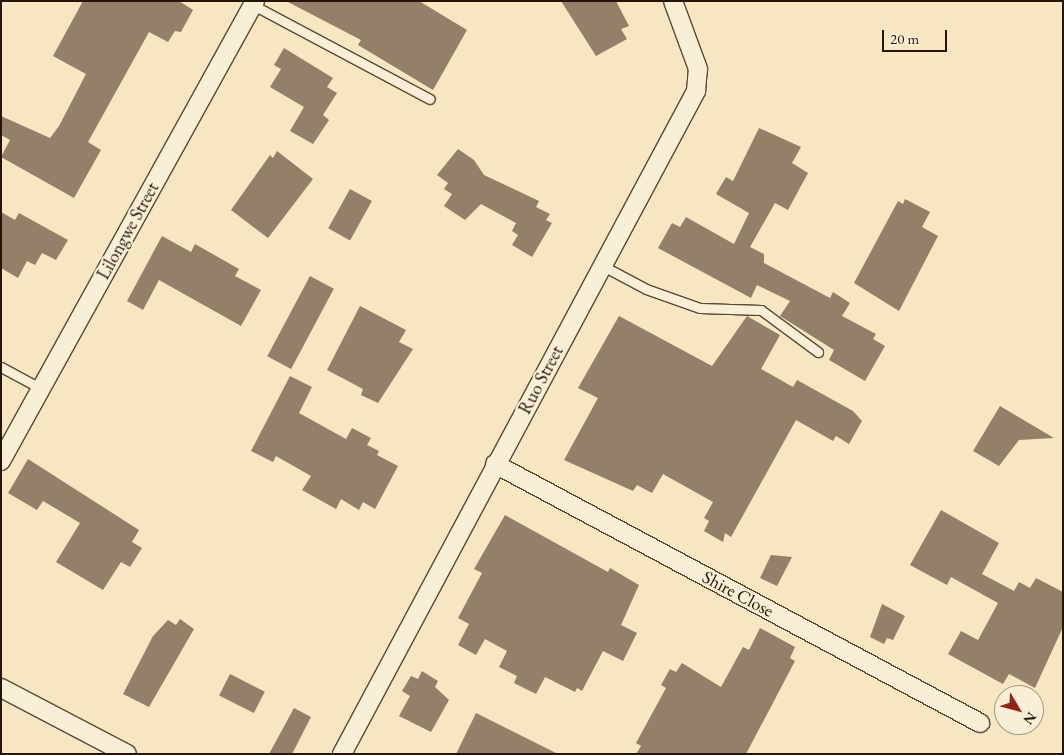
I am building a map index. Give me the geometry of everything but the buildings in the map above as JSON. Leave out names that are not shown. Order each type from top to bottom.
[{"type":"street","name":"Ruo Street","points":[[342,754],[495,464],[696,91],[698,69],[673,1]]},
{"type":"street","name":"Lilongwe Street","points":[[1,460],[254,3]]},
{"type":"street","name":"Shire Close","points":[[495,464],[980,723]]},
{"type":"street","points":[[1,688],[127,754]]},
{"type":"lane","points":[[254,3],[430,99]]},
{"type":"lane","points":[[603,266],[646,289],[700,308],[761,310],[818,352]]},
{"type":"lane","points":[[1,367],[40,388]]}]
